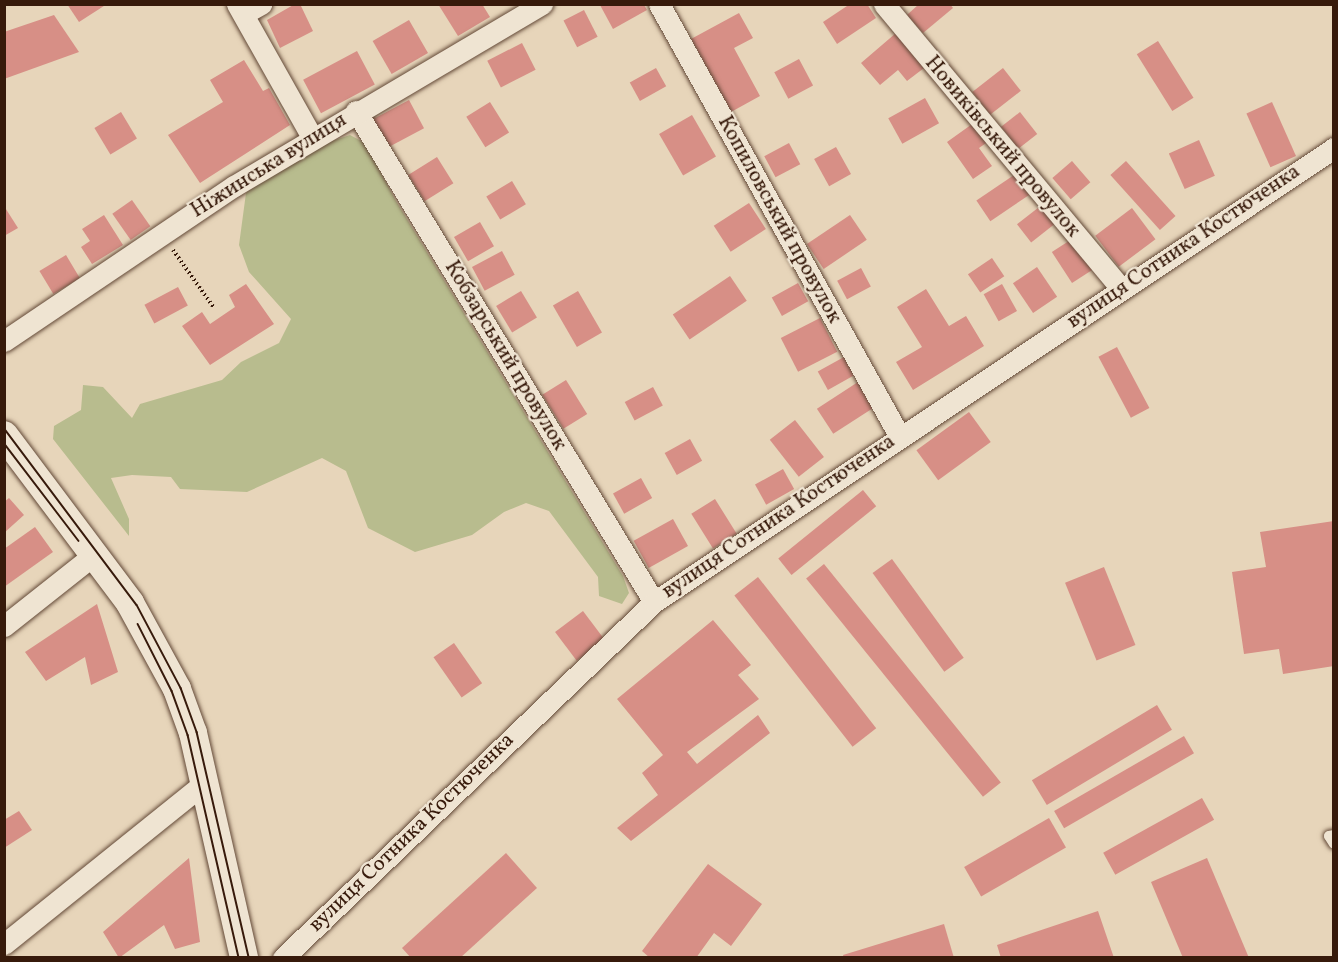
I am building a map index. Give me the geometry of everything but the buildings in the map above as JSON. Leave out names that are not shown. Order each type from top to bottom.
[{"type":"street","name":"Ніжинська вулиця","points":[[4,341],[312,137],[542,4]]},
{"type":"street","name":"Копиловський провулок","points":[[659,4],[899,436]]},
{"type":"street","name":"Новиківський провулок","points":[[884,4],[1121,288]]},
{"type":"street","points":[[247,8],[312,137]]},
{"type":"street","name":"Кобзарський провулок","points":[[356,111],[654,602]]},
{"type":"street","name":"вулиця Сотника Костюченка","points":[[283,957],[654,602],[899,436],[1334,148]]},
{"type":"street","points":[[4,435],[95,554],[129,603],[177,689],[193,733],[244,957]]},
{"type":"street","points":[[4,626],[95,554]]},
{"type":"street","points":[[4,944],[204,783]]},
{"type":"lane","points":[[1334,836],[1329,836],[1334,844]]},
{"type":"path","points":[[162,235],[214,308]]},
{"type":"green space","points":[[350,135],[365,143],[396,201],[623,576],[629,593],[622,604],[599,596],[598,577],[549,511],[526,503],[504,512],[472,535],[415,552],[368,528],[346,471],[322,458],[247,492],[180,489],[171,477],[132,475],[111,478],[129,519],[129,536],[53,439],[54,426],[81,410],[83,385],[103,387],[132,418],[140,404],[222,380],[241,362],[279,343],[291,319],[249,272],[239,245],[246,193],[268,174],[320,145]]},
{"type":"tram line","points":[[4,428],[137,605],[181,688],[197,732],[249,958]]},
{"type":"tram line","points":[[4,443],[79,541]]},
{"type":"tram line","points":[[138,624],[172,691],[188,735],[239,958]]}]
